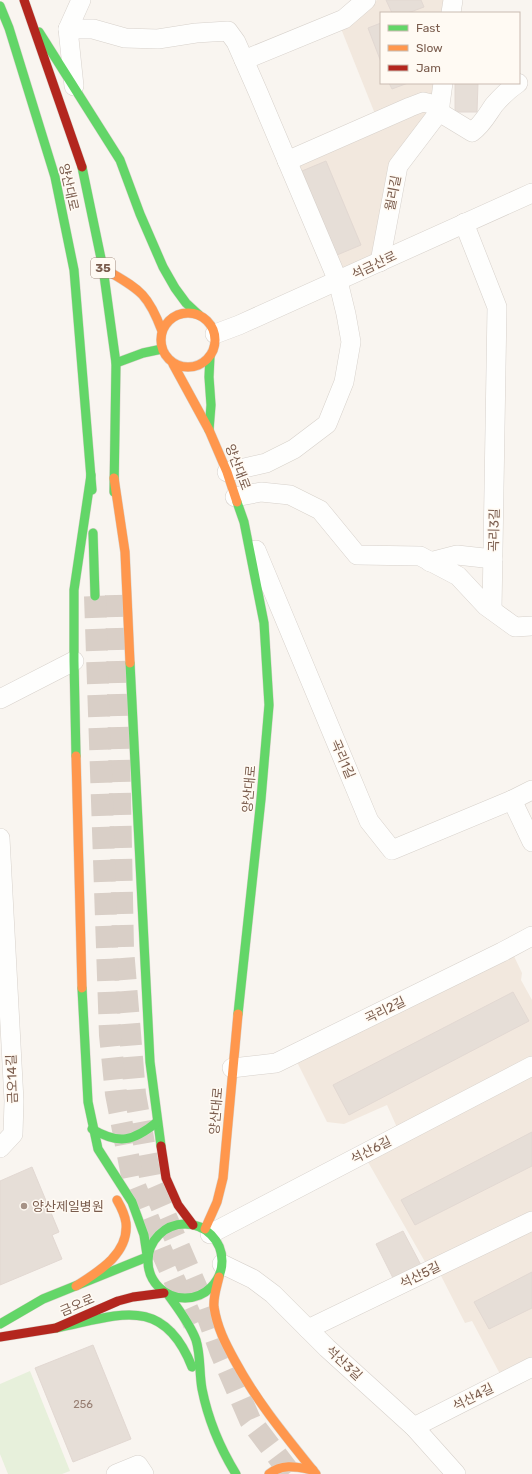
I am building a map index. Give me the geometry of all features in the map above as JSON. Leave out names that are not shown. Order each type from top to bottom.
[{"type":"main road","name":"양산대로","points":[[24,0],[33,22],[83,170],[103,268],[116,363],[114,539]]},
{"type":"main road","name":"양산대로","points":[[0,6],[9,28],[55,177],[74,270],[91,475],[95,596]]},
{"type":"main road","points":[[0,19],[9,28]]},
{"type":"main road","points":[[33,22],[120,160],[140,214],[163,267],[182,298],[209,323],[215,334],[216,342],[214,349],[205,362],[189,368],[180,367],[173,364],[166,357],[160,340],[166,323],[181,313],[199,315]]},
{"type":"main road","points":[[103,268],[136,288],[143,294],[157,318],[162,331]]},
{"type":"main road","points":[[116,363],[143,353],[162,349]]},
{"type":"main road","points":[[209,430],[211,404],[208,378],[210,356]]},
{"type":"main road","name":"양산대로","points":[[173,364],[209,430],[227,472],[244,522],[264,623],[268,704],[261,799],[232,1068],[223,1178],[218,1202],[208,1232]]},
{"type":"main road","points":[[91,475],[74,590],[74,661],[84,1021],[88,1102],[92,1129],[107,1181]]},
{"type":"main road","points":[[114,478],[125,552],[150,1062],[156,1122],[166,1178],[171,1192],[178,1206],[193,1225]]},
{"type":"main road","points":[[92,1129],[103,1136],[116,1140],[127,1140],[144,1133],[156,1122]]},
{"type":"main road","points":[[98,1149],[132,1202],[138,1216],[144,1235],[147,1268],[150,1277],[156,1286],[167,1294],[181,1299],[194,1298],[205,1293],[214,1285],[221,1269]]},
{"type":"main road","points":[[76,1286],[114,1257],[122,1246],[126,1236],[126,1224],[123,1213],[113,1192]]},
{"type":"main road","points":[[147,1256],[151,1243],[159,1234],[169,1227],[181,1224],[193,1225],[208,1232],[217,1242],[221,1253],[221,1269],[214,1305],[217,1323],[224,1343],[244,1378],[277,1426],[314,1472]]},
{"type":"main road","name":"금오로","points":[[0,1324],[43,1299],[147,1256]]},
{"type":"main road","points":[[167,1294],[193,1333],[196,1341],[200,1359],[202,1389]]},
{"type":"main road","name":"금오로","points":[[0,1337],[56,1328],[118,1301],[133,1297],[167,1294]]},
{"type":"main road","points":[[56,1328],[120,1315],[134,1314],[146,1316],[168,1328],[175,1335],[186,1352],[202,1389],[214,1428],[230,1466],[236,1474]]},
{"type":"main road","points":[[269,1474],[279,1468],[288,1466],[314,1472]]},
{"type":"street","points":[[74,86],[68,29],[81,0]]},
{"type":"street","points":[[244,60],[344,19],[366,0]]},
{"type":"street","points":[[451,12],[453,0]]},
{"type":"street","points":[[68,29],[93,29],[125,38],[158,39],[196,33],[228,31],[236,42],[244,60],[338,281],[351,342],[344,382],[327,424],[294,449],[266,463],[227,472]]},
{"type":"street","points":[[520,82],[526,78],[532,77]]},
{"type":"street","points":[[439,109],[442,84]]},
{"type":"street","points":[[287,161],[423,102],[439,109],[472,132],[480,127],[495,104],[512,87],[517,84]]},
{"type":"street","name":"월리길","points":[[380,262],[398,166],[439,109]]},
{"type":"street","name":"석금산로","points":[[215,334],[240,325],[532,193]]},
{"type":"street","name":"곡리3길","points":[[430,562],[457,555],[493,559],[496,307],[464,223]]},
{"type":"street","points":[[235,497],[261,492],[290,495],[320,510],[357,555],[420,556],[458,576],[486,606],[515,627],[532,626]]},
{"type":"street","name":"곡리1길","points":[[244,522],[369,821],[392,850],[512,800],[532,790]]},
{"type":"street","points":[[492,610],[493,559]]},
{"type":"street","points":[[0,699],[74,661]]},
{"type":"street","points":[[512,800],[532,842]]},
{"type":"street","name":"금오14길","points":[[0,838],[4,974],[14,1101],[13,1134],[0,1148]]},
{"type":"street","name":"곡리2길","points":[[232,1068],[276,1063],[532,936]]},
{"type":"street","name":"석산6길","points":[[208,1232],[532,1066]]},
{"type":"street","name":"석산5길","points":[[308,1329],[532,1221]]},
{"type":"street","name":"석산3길","points":[[221,1269],[253,1279],[273,1294],[327,1348],[414,1427],[456,1474]]},
{"type":"street","name":"석산4길","points":[[414,1427],[532,1367]]},
{"type":"street","points":[[116,1474],[138,1465],[144,1474]]},
{"type":"shaded area","points":[[377,0],[445,0],[444,12],[380,12],[380,84],[435,84],[432,112],[394,164],[375,258],[338,274],[294,165],[379,124],[340,26],[351,23]]},
{"type":"shaded area","points":[[512,952],[522,973],[521,980],[532,1000],[532,1358],[500,1374],[472,1321],[465,1323],[435,1264],[428,1267],[368,1162],[403,1141],[387,1105],[344,1124],[327,1122],[296,1060]]},
{"type":"green space","points":[[30,1371],[70,1471],[62,1474],[8,1474],[0,1454],[0,1384]]},
{"type":"building","points":[[386,0],[421,0],[424,7],[411,12],[392,12]]},
{"type":"building","points":[[380,23],[380,59],[368,28]]},
{"type":"building","points":[[390,84],[405,84],[392,89]]},
{"type":"building","points":[[455,84],[478,84],[477,112],[455,112]]},
{"type":"building","points":[[326,161],[361,245],[337,255],[302,171]]},
{"type":"building","points":[[513,992],[529,1021],[349,1115],[333,1085]]},
{"type":"building","points":[[532,1132],[532,1166],[415,1225],[401,1200]]},
{"type":"building","name":"양산제일병원","points":[[32,1167],[59,1232],[52,1235],[62,1259],[0,1285],[0,1181]]},
{"type":"building","points":[[403,1231],[422,1267],[395,1282],[376,1244]]},
{"type":"building","points":[[532,1272],[532,1308],[489,1329],[474,1302]]},
{"type":"building","points":[[93,1345],[131,1439],[73,1462],[35,1368]]},
{"type":"tunnel","points":[[116,595],[123,949],[135,1094],[151,1182],[201,1298],[221,1353],[250,1420],[291,1474]]},
{"type":"tunnel","points":[[95,596],[110,1035],[116,1094],[133,1181],[161,1250],[194,1324]]},
{"type":"traffic: fast","points":[[0,6],[9,28],[55,177],[74,270],[92,490]]},
{"type":"traffic: fast","points":[[39,32],[120,160],[140,214],[163,267],[186,303],[199,315]]},
{"type":"traffic: fast","points":[[82,167],[103,268],[116,363],[114,492]]},
{"type":"traffic: fast","points":[[116,363],[143,353],[162,349]]},
{"type":"traffic: fast","points":[[209,430],[211,405],[209,377],[210,356]]},
{"type":"traffic: fast","points":[[76,756],[74,590],[91,475]]},
{"type":"traffic: fast","points":[[237,502],[244,522],[264,623],[269,705],[261,799],[238,1014]]},
{"type":"traffic: fast","points":[[93,533],[95,596]]},
{"type":"traffic: fast","points":[[130,663],[150,1062],[161,1146]]},
{"type":"traffic: fast","points":[[82,988],[88,1102],[98,1149],[132,1202],[144,1235],[147,1255]]},
{"type":"traffic: fast","points":[[92,1129],[110,1137],[126,1139],[141,1133],[157,1122]]},
{"type":"traffic: fast","points":[[178,1224],[192,1224],[206,1230],[216,1240],[222,1254],[222,1261],[220,1275],[216,1282],[206,1292],[192,1298],[178,1298],[164,1292],[154,1282],[148,1268],[148,1254],[154,1240],[164,1230],[178,1224]]},
{"type":"traffic: fast","points":[[0,1324],[43,1299],[147,1257]]},
{"type":"traffic: fast","points":[[169,1296],[194,1334],[199,1352],[202,1389],[211,1422],[220,1444],[236,1474]]},
{"type":"traffic: fast","points":[[56,1328],[118,1316],[136,1315],[152,1319],[167,1328],[180,1344],[192,1367]]},
{"type":"traffic: slow","points":[[103,268],[140,292],[151,307],[162,331]]},
{"type":"traffic: slow","points":[[183,313],[193,313],[203,317],[211,325],[215,335],[215,340],[215,345],[211,355],[203,363],[193,367],[183,367],[173,363],[165,355],[161,345],[161,335],[165,325],[173,317],[183,313]]},
{"type":"traffic: slow","points":[[173,364],[209,430],[227,472],[237,502]]},
{"type":"traffic: slow","points":[[114,478],[125,552],[130,663]]},
{"type":"traffic: slow","points":[[76,756],[82,988]]},
{"type":"traffic: slow","points":[[205,1229],[217,1202],[223,1178],[238,1014]]},
{"type":"traffic: slow","points":[[76,1286],[94,1275],[110,1261],[123,1244],[126,1234],[126,1223],[123,1211],[117,1200]]},
{"type":"traffic: slow","points":[[219,1277],[214,1307],[219,1328],[228,1348],[253,1391],[283,1433],[316,1474]]},
{"type":"traffic: slow","points":[[269,1474],[285,1467],[313,1470]]},
{"type":"traffic: jam","points":[[24,0],[82,167]]},
{"type":"traffic: jam","points":[[161,1146],[166,1178],[178,1205],[193,1225]]},
{"type":"traffic: jam","points":[[0,1337],[56,1328],[118,1301],[133,1297],[164,1293]]},
{"type":"place","name":"양산제일병원","points":[[24,1206]]}]
